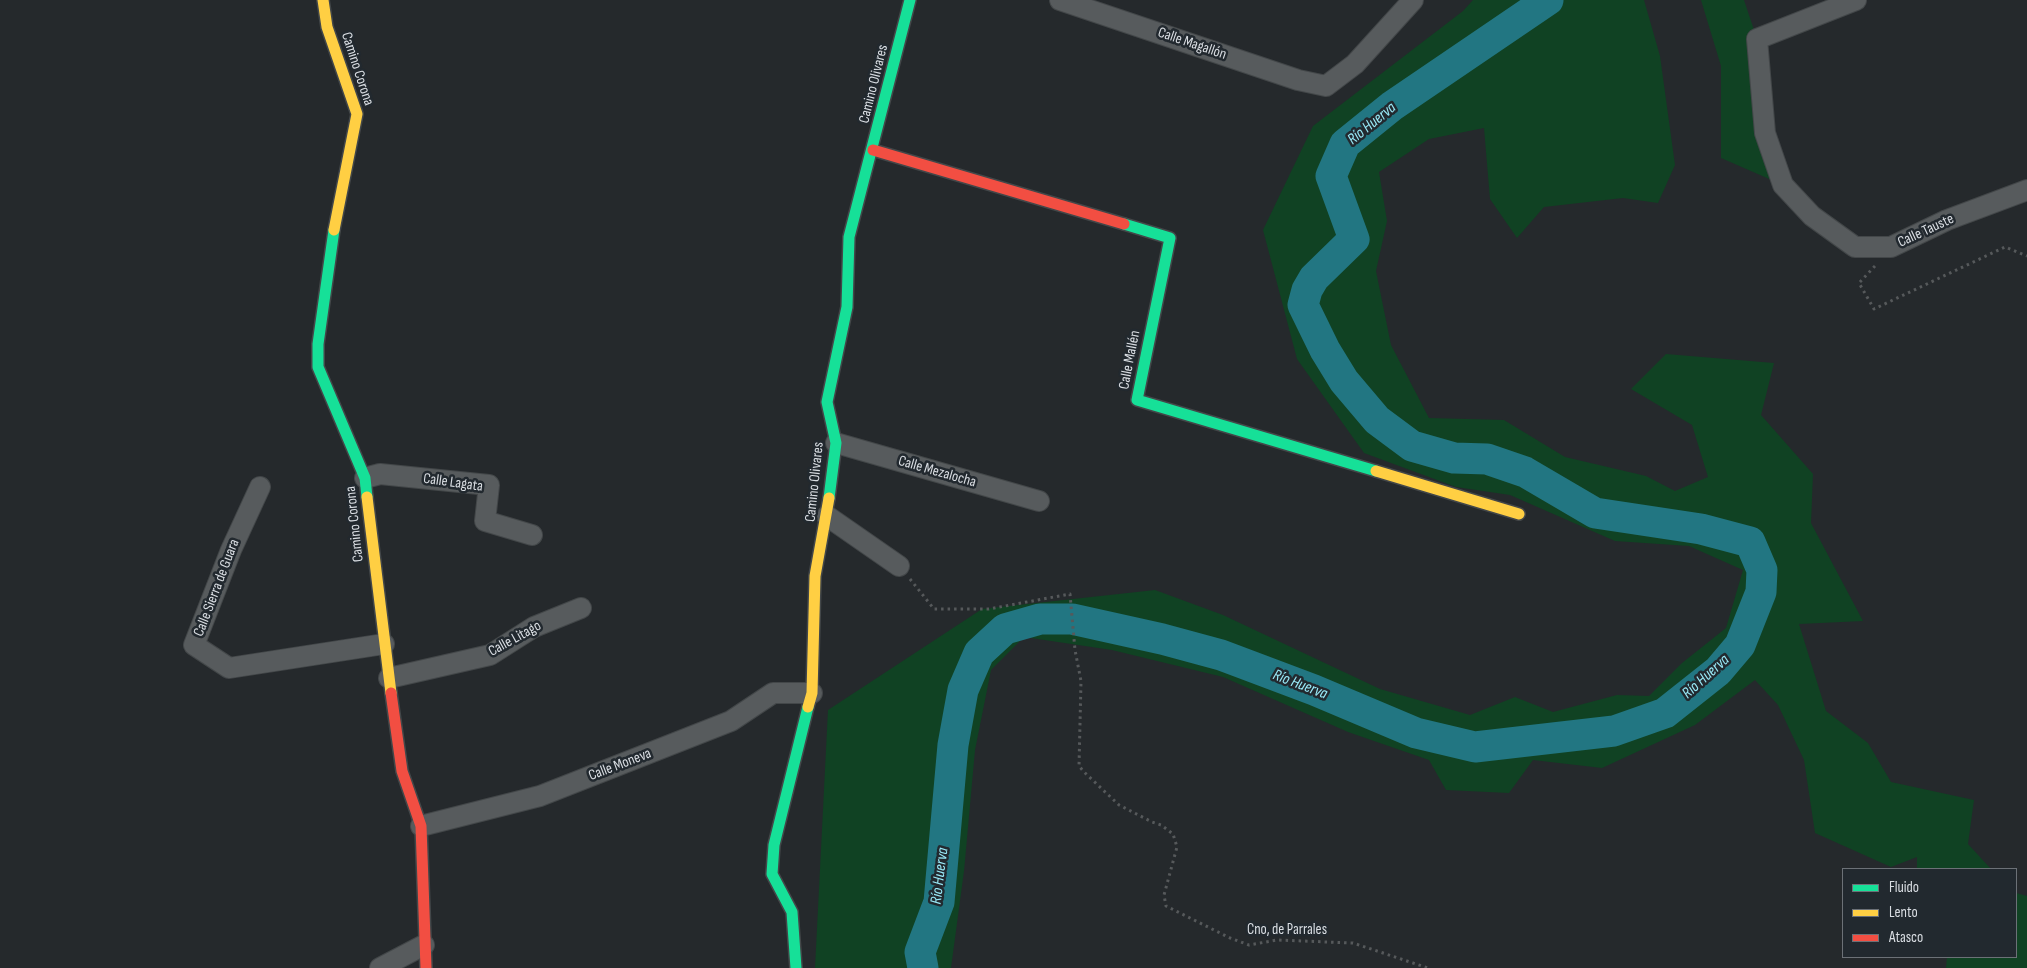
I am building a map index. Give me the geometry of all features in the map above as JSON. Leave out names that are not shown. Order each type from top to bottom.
[{"type":"street","name":"Camino Corona","points":[[323,0],[328,27],[357,114],[340,197],[318,344],[318,367],[365,478],[384,644],[402,771],[421,826],[426,968]]},
{"type":"street","name":"Camino Olivares","points":[[796,968],[792,912],[772,874],[774,855],[812,693],[815,576],[827,516],[836,443],[827,402],[841,343],[847,307],[849,237],[873,150],[910,0]]},
{"type":"street","name":"Calle Magallón","points":[[1060,0],[1298,80],[1326,86],[1355,64],[1413,0]]},
{"type":"street","name":"Calle Tauste","points":[[1856,0],[1757,40],[1765,133],[1783,185],[1812,216],[1855,247],[1891,247],[1946,220],[2027,190]]},
{"type":"street","name":"Calle Mallén","points":[[873,150],[1170,238],[1137,400],[1519,514]]},
{"type":"street","name":"Calle Mezalocha","points":[[836,443],[1038,501]]},
{"type":"street","name":"Calle Lagata","points":[[365,478],[380,474],[489,485],[486,522],[532,535]]},
{"type":"street","name":"Calle Sierra de Guara","points":[[260,487],[230,550],[194,645],[229,668],[384,644]]},
{"type":"street","points":[[827,516],[899,566]]},
{"type":"street","name":"Calle Litago","points":[[390,678],[490,655],[534,627],[581,608]]},
{"type":"street","name":"Calle Moneva","points":[[421,826],[540,796],[731,721],[772,693],[812,693]]},
{"type":"street","points":[[380,968],[424,945]]},
{"type":"path","points":[[1891,247],[1859,283],[1874,309],[2005,247],[2027,256]]},
{"type":"path","name":"Cno, de Parrales","points":[[899,566],[934,609],[989,609],[1070,594],[1075,650],[1081,681],[1080,766],[1119,805],[1161,825],[1173,834],[1178,846],[1164,895],[1166,906],[1230,938],[1250,944],[1284,940],[1353,943],[1428,968]]},
{"type":"green space","points":[[1473,0],[1644,0],[1660,56],[1675,165],[1658,203],[1623,198],[1544,207],[1517,238],[1490,199],[1484,128],[1429,139],[1379,172],[1387,221],[1376,271],[1391,345],[1429,418],[1504,420],[1565,457],[1646,476],[1675,491],[1708,477],[1692,425],[1631,389],[1666,354],[1774,363],[1761,415],[1813,474],[1811,523],[1863,621],[1799,624],[1826,711],[1868,743],[1891,782],[1974,800],[1968,844],[1990,868],[1917,868],[1917,857],[1891,867],[1815,833],[1804,760],[1778,705],[1755,680],[1695,725],[1602,768],[1533,760],[1509,793],[1446,790],[1429,760],[1348,732],[1223,677],[1112,650],[1024,637],[991,670],[975,750],[964,871],[951,968],[815,968],[828,710],[982,609],[1155,590],[1223,615],[1380,689],[1470,715],[1515,697],[1553,712],[1617,695],[1649,696],[1682,663],[1726,628],[1743,570],[1689,546],[1615,541],[1510,495],[1456,487],[1364,453],[1297,359],[1263,230],[1313,126],[1463,11]]},
{"type":"green space","points":[[1701,0],[1744,0],[1757,39],[1783,185],[1721,158],[1721,66]]},
{"type":"green space","points":[[2017,893],[2027,896],[2027,968],[1946,968],[1947,958],[2017,958]]},
{"type":"waterway","name":"Río Huerva","points":[[923,968],[920,952],[939,902],[953,745],[963,690],[979,653],[1005,629],[1040,619],[1072,619],[1162,639],[1221,655],[1314,690],[1416,733],[1475,747],[1614,731],[1665,713],[1718,671],[1740,645],[1761,592],[1762,570],[1750,542],[1701,529],[1595,513],[1525,472],[1487,459],[1454,458],[1412,446],[1377,420],[1344,381],[1325,350],[1303,305],[1307,290],[1314,278],[1354,239],[1331,176],[1345,144],[1392,106],[1548,0]]},
{"type":"traffic: fast","points":[[829,498],[836,443],[827,402],[847,307],[849,237],[910,0]]},
{"type":"traffic: fast","points":[[1124,224],[1170,238],[1137,400],[1376,471]]},
{"type":"traffic: fast","points":[[334,230],[318,344],[318,367],[365,478],[367,497]]},
{"type":"traffic: fast","points":[[796,968],[792,912],[772,874],[774,845],[808,707]]},
{"type":"traffic: slow","points":[[323,0],[327,27],[357,114],[334,230]]},
{"type":"traffic: slow","points":[[1376,471],[1519,514]]},
{"type":"traffic: slow","points":[[367,497],[391,693]]},
{"type":"traffic: slow","points":[[808,707],[812,693],[815,576],[829,498]]},
{"type":"traffic: jam","points":[[873,150],[1124,224]]},
{"type":"traffic: jam","points":[[391,693],[402,771],[421,826],[426,968]]}]
